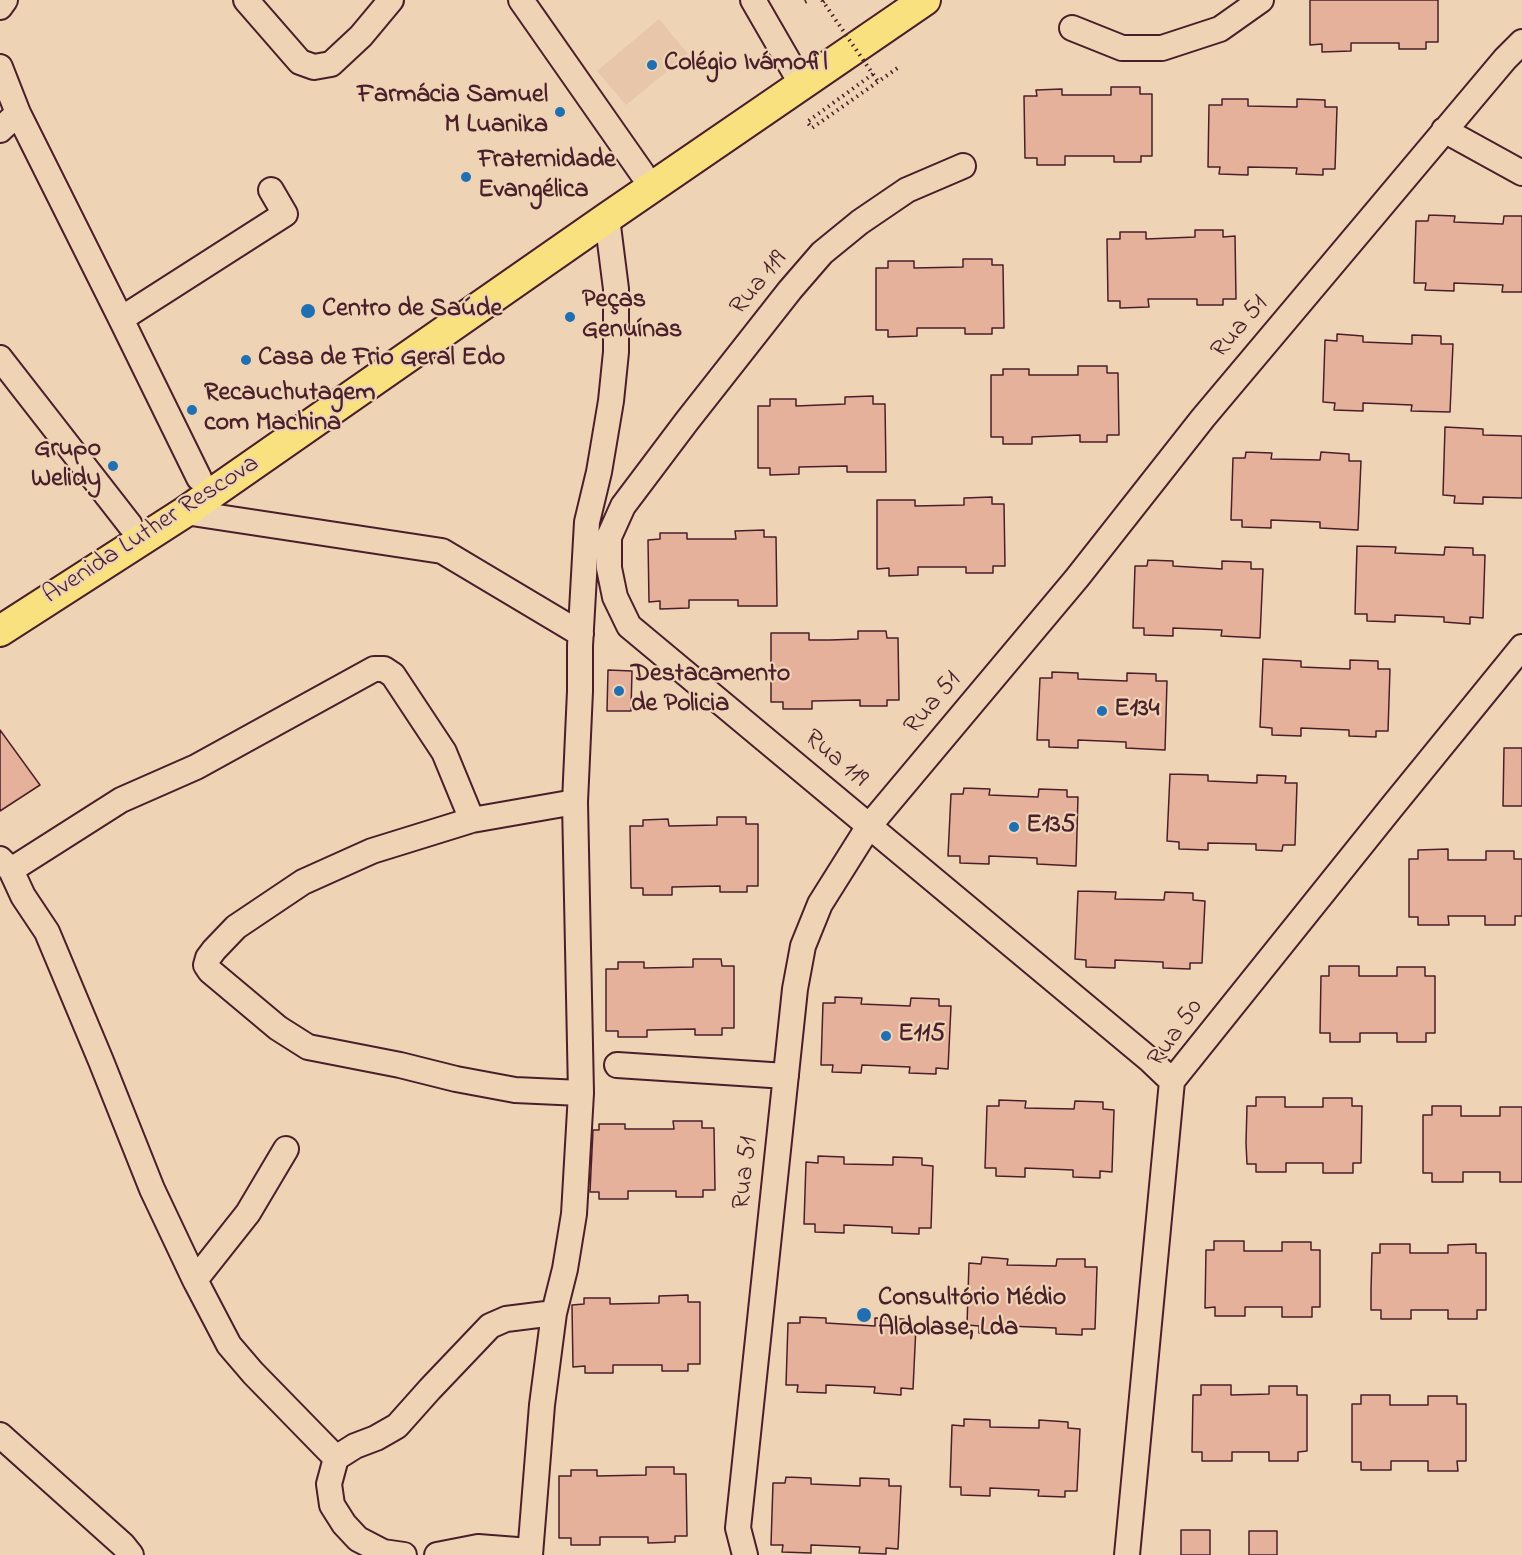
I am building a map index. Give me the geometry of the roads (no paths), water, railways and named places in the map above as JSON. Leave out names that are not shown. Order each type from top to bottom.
[{"type":"main road","name":"Avenida Luther Rescova","points":[[0,608],[130,525],[895,0]]},
{"type":"main road","name":"Avenida Luther Rescova","points":[[0,631],[185,512],[925,0]]},
{"type":"street","points":[[0,7],[4,0]]},
{"type":"street","points":[[246,0],[300,62],[314,68],[331,64],[361,36],[391,0]]},
{"type":"street","points":[[521,0],[642,173]]},
{"type":"street","points":[[753,0],[794,71]]},
{"type":"street","points":[[1072,28],[1122,48],[1162,48],[1220,28],[1261,0]]},
{"type":"street","name":"Rua 51","points":[[745,1555],[738,1528],[795,989],[803,946],[820,904],[869,826],[1077,578],[1203,418],[1444,130],[1522,42]]},
{"type":"street","points":[[0,67],[18,113],[199,478]]},
{"type":"street","points":[[0,130],[18,113]]},
{"type":"street","points":[[1444,130],[1522,173]]},
{"type":"street","name":"Rua 119","points":[[963,166],[907,190],[860,222],[822,253],[783,299],[623,506],[609,537],[609,568],[615,597],[629,626],[1150,1060],[1172,1081]]},
{"type":"street","points":[[121,319],[285,214],[271,190]]},
{"type":"street","points":[[437,1555],[478,1547],[530,1553],[542,1405],[554,1313],[565,1269],[574,1214],[581,1093],[575,802],[581,634],[587,522],[599,471],[611,401],[616,352],[616,289],[607,218]]},
{"type":"street","points":[[0,358],[130,525]]},
{"type":"street","points":[[185,512],[442,551],[581,634]]},
{"type":"street","name":"Rua 50","points":[[1127,1555],[1172,1081],[1522,647]]},
{"type":"street","points":[[336,1458],[260,1382],[229,1345],[152,1189],[47,932],[5,864],[121,800],[196,767],[374,669],[384,669],[393,675],[444,752],[472,820]]},
{"type":"street","points":[[575,802],[472,820],[372,851],[303,882],[236,927],[214,950],[206,965],[240,998],[278,1028],[308,1047],[515,1090],[581,1093]]},
{"type":"street","points":[[617,1065],[786,1076]]},
{"type":"street","points":[[195,1280],[248,1213],[286,1149]]},
{"type":"street","points":[[404,1555],[384,1552],[358,1539],[344,1524],[332,1505],[328,1484],[336,1458],[396,1426],[490,1326],[506,1319],[554,1313]]},
{"type":"street","points":[[0,1434],[123,1545],[131,1555]]},
{"type":"place","name":"Colégio Ivámofil","points":[[652,65]]},
{"type":"place","name":"Farmácia Samuel M Luanika","points":[[560,112]]},
{"type":"place","name":"Fraternidade Evangélica","points":[[466,177]]},
{"type":"place","name":"Centro de Saúde","points":[[308,311]]},
{"type":"place","name":"Peças Genuínas","points":[[570,317]]},
{"type":"place","name":"Casa de Frio Geral Edo","points":[[246,360]]},
{"type":"place","name":"Recauchutagem com Machina","points":[[192,410]]},
{"type":"place","name":"Grupo Welidy","points":[[113,466]]},
{"type":"place","name":"Destacamento de Policia","points":[[619,691]]},
{"type":"place","name":"E134","points":[[1102,711]]},
{"type":"place","name":"E135","points":[[1014,827]]},
{"type":"place","name":"E115","points":[[886,1036]]},
{"type":"place","name":"Consultório Médio Aldolase, Lda","points":[[864,1315]]}]
